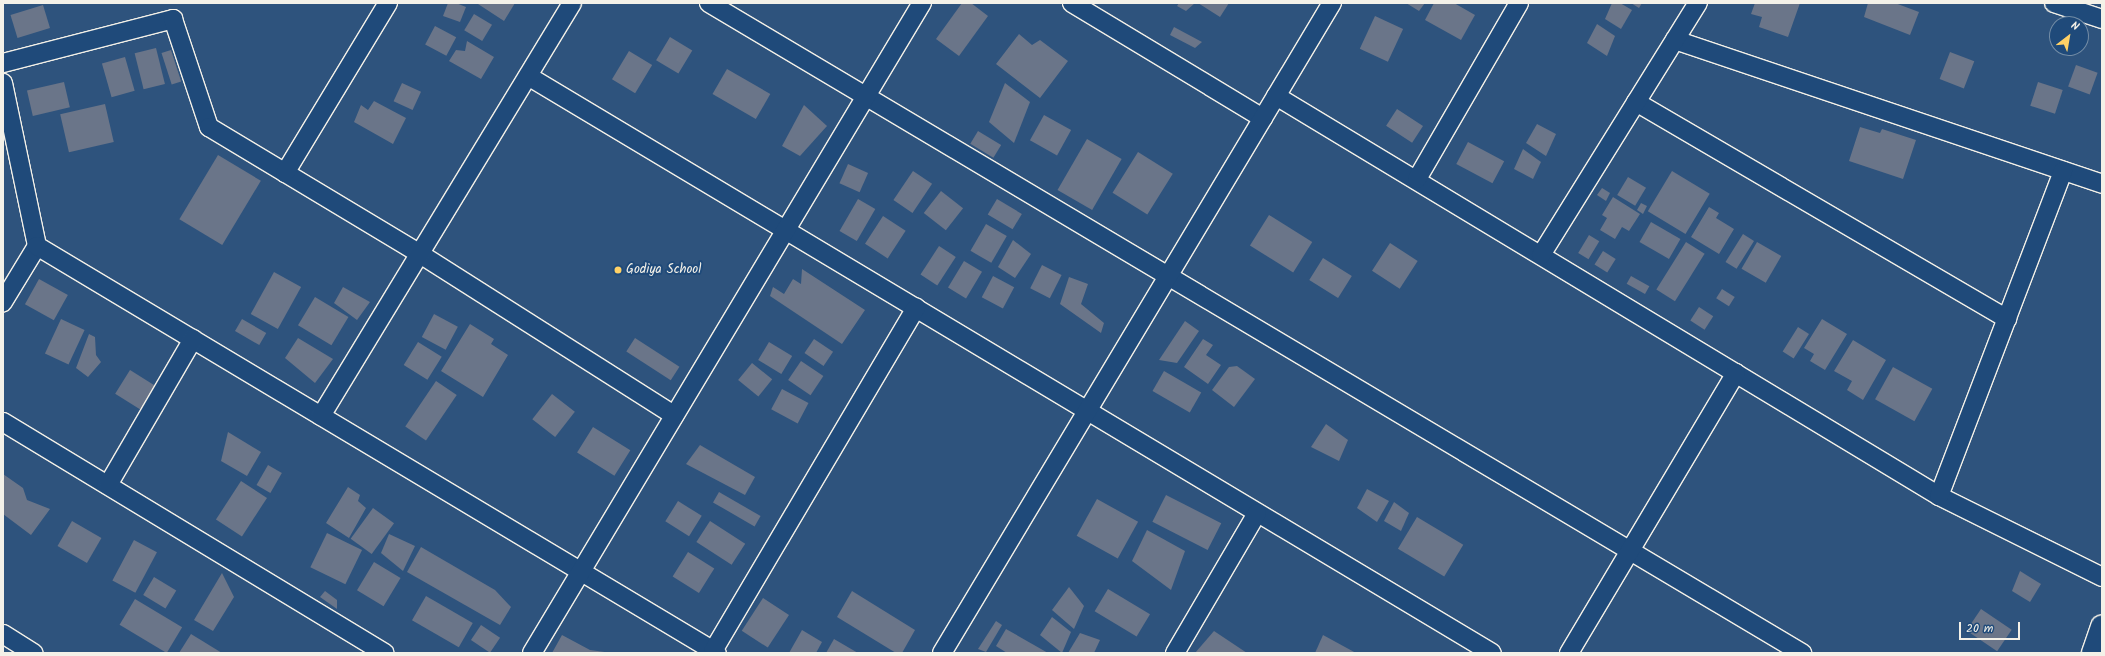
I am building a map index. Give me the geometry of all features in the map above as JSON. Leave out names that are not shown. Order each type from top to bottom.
[{"type":"street","points":[[285,173],[388,3]]},
{"type":"street","points":[[321,416],[572,3]]},
{"type":"street","points":[[709,3],[1802,653]]},
{"type":"street","points":[[532,653],[922,3]]},
{"type":"street","points":[[1072,3],[1095,9],[1263,118]]},
{"type":"street","points":[[942,653],[1332,3]]},
{"type":"street","points":[[1417,179],[1519,3]]},
{"type":"street","points":[[1541,255],[1698,3]]},
{"type":"street","points":[[2054,3],[2102,19]]},
{"type":"street","points":[[3,63],[173,20],[209,127],[420,254],[674,415]]},
{"type":"street","points":[[1675,40],[2102,184]]},
{"type":"street","points":[[528,76],[1492,653]]},
{"type":"street","points":[[3,83],[37,246],[3,302]]},
{"type":"street","points":[[1276,96],[1417,179],[1939,496],[2102,577]]},
{"type":"street","points":[[1636,102],[2007,319]]},
{"type":"street","points":[[1939,496],[2063,171]]},
{"type":"street","points":[[37,246],[715,652],[916,308]]},
{"type":"street","points":[[108,486],[193,339]]},
{"type":"street","points":[[1569,653],[1736,373]]},
{"type":"street","points":[[3,422],[386,653]]},
{"type":"street","points":[[1175,653],[1257,513]]},
{"type":"street","points":[[2093,653],[2102,627]]},
{"type":"street","points":[[3,634],[34,653]]},
{"type":"building","points":[[448,3],[456,3],[466,7],[460,22],[443,16]]},
{"type":"building","points":[[515,3],[504,21],[478,4]]},
{"type":"building","points":[[962,3],[971,3],[988,16],[959,56],[936,39]]},
{"type":"building","points":[[1179,3],[1195,3],[1186,11],[1177,6]]},
{"type":"building","points":[[1198,3],[1229,3],[1220,17]]},
{"type":"building","points":[[1406,3],[1425,3],[1419,11]]},
{"type":"building","points":[[1434,3],[1454,3],[1475,15],[1461,40],[1425,20]]},
{"type":"building","points":[[1612,3],[1620,3],[1632,10],[1621,29],[1605,19]]},
{"type":"building","points":[[1631,3],[1642,3],[1639,8]]},
{"type":"building","points":[[1755,3],[1800,3],[1788,37],[1759,27],[1762,17],[1751,14]]},
{"type":"building","points":[[1868,3],[1895,3],[1919,12],[1910,35],[1864,17]]},
{"type":"building","points":[[43,5],[50,28],[18,38],[10,15]]},
{"type":"building","points":[[474,14],[492,25],[482,41],[464,30]]},
{"type":"building","points":[[1375,16],[1403,29],[1388,62],[1360,49]]},
{"type":"building","points":[[1597,24],[1615,36],[1607,56],[1587,43]]},
{"type":"building","points":[[435,26],[456,37],[446,56],[425,45]]},
{"type":"building","points":[[1174,27],[1202,42],[1195,48],[1170,35]]},
{"type":"building","points":[[1019,34],[1032,45],[1040,40],[1068,61],[1040,98],[996,64]]},
{"type":"building","points":[[670,37],[692,50],[678,74],[656,60]]},
{"type":"building","points":[[467,41],[494,57],[481,79],[449,61],[456,50],[465,51]]},
{"type":"building","points":[[156,48],[165,84],[144,89],[135,53]]},
{"type":"building","points":[[171,50],[181,81],[172,84],[161,53]]},
{"type":"building","points":[[629,51],[652,65],[635,93],[612,79]]},
{"type":"building","points":[[1950,52],[1974,61],[1964,88],[1940,79]]},
{"type":"building","points":[[125,57],[135,91],[112,97],[102,64]]},
{"type":"building","points":[[2076,65],[2098,73],[2090,94],[2068,87]]},
{"type":"building","points":[[727,69],[770,94],[756,119],[712,94]]},
{"type":"building","points":[[64,82],[70,107],[33,116],[27,91]]},
{"type":"building","points":[[2038,82],[2063,90],[2055,114],[2030,106]]},
{"type":"building","points":[[402,83],[421,92],[413,110],[394,101]]},
{"type":"building","points":[[1005,83],[1030,102],[1014,143],[989,122]]},
{"type":"building","points":[[374,101],[406,118],[393,144],[354,122],[361,105],[368,110]]},
{"type":"building","points":[[105,104],[114,142],[69,152],[60,114]]},
{"type":"building","points":[[804,105],[827,126],[800,156],[782,146]]},
{"type":"building","points":[[1397,109],[1423,126],[1412,143],[1386,126]]},
{"type":"building","points":[[1044,115],[1071,130],[1057,155],[1030,140]]},
{"type":"building","points":[[1537,124],[1556,134],[1546,156],[1526,143]]},
{"type":"building","points":[[1860,127],[1880,133],[1882,129],[1916,140],[1903,179],[1849,161]]},
{"type":"building","points":[[978,131],[1001,145],[993,158],[970,144]]},
{"type":"building","points":[[1087,139],[1122,159],[1092,210],[1058,190]]},
{"type":"building","points":[[1468,142],[1504,161],[1492,183],[1456,164]]},
{"type":"building","points":[[1523,149],[1541,162],[1533,179],[1514,169]]},
{"type":"building","points":[[1138,152],[1173,174],[1147,214],[1113,193]]},
{"type":"building","points":[[218,155],[261,181],[222,245],[179,219]]},
{"type":"building","points":[[848,164],[868,173],[860,192],[839,183]]},
{"type":"building","points":[[913,171],[932,184],[912,213],[893,200]]},
{"type":"building","points":[[1672,171],[1710,194],[1686,234],[1648,211]]},
{"type":"building","points":[[1628,177],[1646,188],[1635,206],[1617,195]]},
{"type":"building","points":[[1602,188],[1610,193],[1606,201],[1597,195]]},
{"type":"building","points":[[941,191],[963,208],[946,230],[924,213]]},
{"type":"building","points":[[1613,197],[1640,214],[1629,231],[1622,227],[1615,239],[1600,230],[1607,218],[1602,215]]},
{"type":"building","points":[[858,199],[875,209],[857,241],[840,231]]},
{"type":"building","points":[[997,199],[1022,214],[1013,229],[988,214]]},
{"type":"building","points":[[1641,203],[1647,206],[1643,214],[1637,210]]},
{"type":"building","points":[[1709,207],[1719,213],[1716,218],[1734,229],[1719,254],[1691,237]]},
{"type":"building","points":[[1269,215],[1312,242],[1293,273],[1250,246]]},
{"type":"building","points":[[883,216],[906,231],[888,258],[865,244]]},
{"type":"building","points":[[1651,222],[1680,239],[1669,259],[1640,242]]},
{"type":"building","points":[[986,224],[1007,236],[991,263],[970,251]]},
{"type":"building","points":[[1743,234],[1754,241],[1737,269],[1726,262]]},
{"type":"building","points":[[1589,235],[1599,241],[1588,259],[1578,253]]},
{"type":"building","points":[[1013,240],[1031,254],[1015,278],[998,267]]},
{"type":"building","points":[[1686,242],[1705,254],[1675,301],[1656,289]]},
{"type":"building","points":[[1757,242],[1781,256],[1766,283],[1742,269]]},
{"type":"building","points":[[1390,243],[1418,261],[1400,289],[1372,271]]},
{"type":"building","points":[[939,246],[956,257],[937,285],[920,275]]},
{"type":"building","points":[[1603,251],[1616,259],[1607,273],[1595,265]]},
{"type":"building","points":[[1323,258],[1352,276],[1338,298],[1309,280]]},
{"type":"building","points":[[964,261],[982,272],[966,298],[948,288]]},
{"type":"building","points":[[1042,265],[1062,275],[1050,298],[1030,288]]},
{"type":"building","points":[[802,269],[865,310],[842,344],[770,296],[773,287],[784,294],[793,279],[801,284]]},
{"type":"building","points":[[274,272],[301,287],[278,329],[251,314]]},
{"type":"building","points":[[993,276],[1014,287],[1003,308],[982,297]]},
{"type":"building","points":[[1631,276],[1649,286],[1645,294],[1627,284]]},
{"type":"building","points":[[1069,277],[1088,284],[1081,304],[1104,323],[1101,333],[1060,304]]},
{"type":"building","points":[[39,279],[68,295],[54,320],[25,304]]},
{"type":"building","points":[[343,287],[370,302],[357,320],[334,303]]},
{"type":"building","points":[[1722,289],[1735,297],[1729,306],[1716,298]]},
{"type":"building","points":[[315,297],[348,317],[331,345],[298,325]]},
{"type":"building","points":[[1699,307],[1713,316],[1705,330],[1690,320]]},
{"type":"building","points":[[434,314],[458,327],[446,350],[422,337]]},
{"type":"building","points":[[61,319],[85,330],[69,364],[45,353]]},
{"type":"building","points":[[242,319],[266,333],[259,345],[235,331]]},
{"type":"building","points":[[1822,319],[1847,334],[1825,370],[1810,361],[1814,354],[1804,348]]},
{"type":"building","points":[[1185,321],[1199,331],[1177,363],[1159,360]]},
{"type":"building","points":[[470,324],[494,339],[491,344],[508,355],[483,397],[441,371]]},
{"type":"building","points":[[1798,327],[1809,334],[1794,358],[1783,352]]},
{"type":"building","points":[[89,334],[95,337],[96,355],[101,362],[88,377],[76,368]]},
{"type":"building","points":[[298,338],[333,359],[315,383],[285,358]]},
{"type":"building","points":[[635,338],[679,367],[671,380],[626,351]]},
{"type":"building","points":[[814,339],[833,352],[824,366],[804,353]]},
{"type":"building","points":[[1203,339],[1213,345],[1206,355],[1221,365],[1208,384],[1184,367]]},
{"type":"building","points":[[1853,340],[1886,360],[1863,400],[1847,390],[1852,381],[1834,371]]},
{"type":"building","points":[[418,342],[442,357],[427,380],[404,365]]},
{"type":"building","points":[[769,342],[792,356],[781,374],[758,360]]},
{"type":"building","points":[[801,361],[823,376],[811,395],[788,380]]},
{"type":"building","points":[[752,363],[772,379],[758,396],[738,380]]},
{"type":"building","points":[[1237,366],[1255,379],[1234,407],[1212,390],[1229,367]]},
{"type":"building","points":[[1893,367],[1932,389],[1914,421],[1875,399]]},
{"type":"building","points":[[130,370],[157,387],[142,411],[115,394]]},
{"type":"building","points":[[1164,371],[1201,392],[1190,412],[1152,391]]},
{"type":"building","points":[[436,381],[457,395],[426,441],[405,427]]},
{"type":"building","points":[[782,389],[808,403],[798,423],[771,409]]},
{"type":"building","points":[[552,394],[575,412],[555,437],[532,419]]},
{"type":"building","points":[[1326,424],[1348,440],[1339,461],[1311,447]]},
{"type":"building","points":[[593,427],[630,450],[614,476],[577,452]]},
{"type":"building","points":[[228,432],[261,452],[247,476],[221,461]]},
{"type":"building","points":[[700,445],[755,477],[745,495],[686,464]]},
{"type":"building","points":[[268,465],[282,473],[270,493],[256,485]]},
{"type":"building","points":[[3,474],[23,488],[27,500],[50,509],[31,535],[3,514]]},
{"type":"building","points":[[241,481],[267,498],[242,536],[216,520]]},
{"type":"building","points":[[348,487],[360,495],[358,501],[366,508],[349,538],[326,523]]},
{"type":"building","points":[[1367,489],[1389,501],[1377,522],[1357,508]]},
{"type":"building","points":[[719,492],[761,516],[755,526],[713,502]]},
{"type":"building","points":[[1166,495],[1221,523],[1208,550],[1152,522]]},
{"type":"building","points":[[1097,499],[1138,522],[1118,559],[1077,536]]},
{"type":"building","points":[[678,501],[702,516],[689,536],[665,521]]},
{"type":"building","points":[[1394,502],[1409,513],[1401,531],[1384,521]]},
{"type":"building","points":[[373,508],[394,523],[372,554],[351,539]]},
{"type":"building","points":[[1417,517],[1463,545],[1444,577],[1398,549]]},
{"type":"building","points":[[72,521],[101,538],[87,563],[58,546]]},
{"type":"building","points":[[710,521],[745,544],[732,565],[696,542]]},
{"type":"building","points":[[1147,530],[1185,551],[1171,590],[1132,561]]},
{"type":"building","points":[[327,533],[362,550],[345,584],[310,567]]},
{"type":"building","points":[[389,534],[415,546],[403,571],[381,553]]},
{"type":"building","points":[[134,540],[157,552],[135,593],[112,581]]},
{"type":"building","points":[[421,547],[495,590],[511,607],[500,625],[407,572]]},
{"type":"building","points":[[688,552],[714,568],[699,593],[673,577]]},
{"type":"building","points":[[374,562],[401,578],[384,606],[357,590]]},
{"type":"building","points":[[2020,571],[2041,584],[2030,602],[2012,591]]},
{"type":"building","points":[[222,573],[234,597],[213,631],[194,620]]},
{"type":"building","points":[[154,577],[176,590],[165,608],[143,595]]},
{"type":"building","points":[[1069,587],[1084,606],[1074,629],[1052,610]]},
{"type":"building","points":[[1108,589],[1150,614],[1137,637],[1095,611]]},
{"type":"building","points":[[325,591],[337,600],[337,609],[320,597]]},
{"type":"building","points":[[852,591],[915,630],[902,653],[896,653],[837,617]]},
{"type":"building","points":[[426,596],[473,623],[459,647],[412,620]]},
{"type":"building","points":[[763,598],[789,615],[768,648],[742,631]]},
{"type":"building","points":[[135,599],[182,627],[167,653],[120,625]]},
{"type":"building","points":[[1981,609],[2012,630],[1997,651],[1966,631]]},
{"type":"building","points":[[1052,617],[1071,632],[1062,653],[1040,635]]},
{"type":"building","points":[[996,621],[1002,625],[986,652],[978,649]]},
{"type":"building","points":[[481,625],[500,638],[490,653],[471,640]]},
{"type":"building","points":[[1006,629],[1048,653],[1007,653],[996,646]]},
{"type":"building","points":[[802,630],[822,642],[816,653],[789,653]]},
{"type":"building","points":[[1214,631],[1247,653],[1195,653]]},
{"type":"building","points":[[1080,633],[1100,640],[1094,653],[1068,653]]},
{"type":"building","points":[[191,634],[222,653],[179,653]]},
{"type":"building","points":[[562,635],[590,650],[612,653],[552,653]]},
{"type":"building","points":[[1323,635],[1356,653],[1315,653]]},
{"type":"building","points":[[834,639],[858,653],[826,653]]},
{"type":"place","name":"Godiya School","points":[[618,270]]}]
